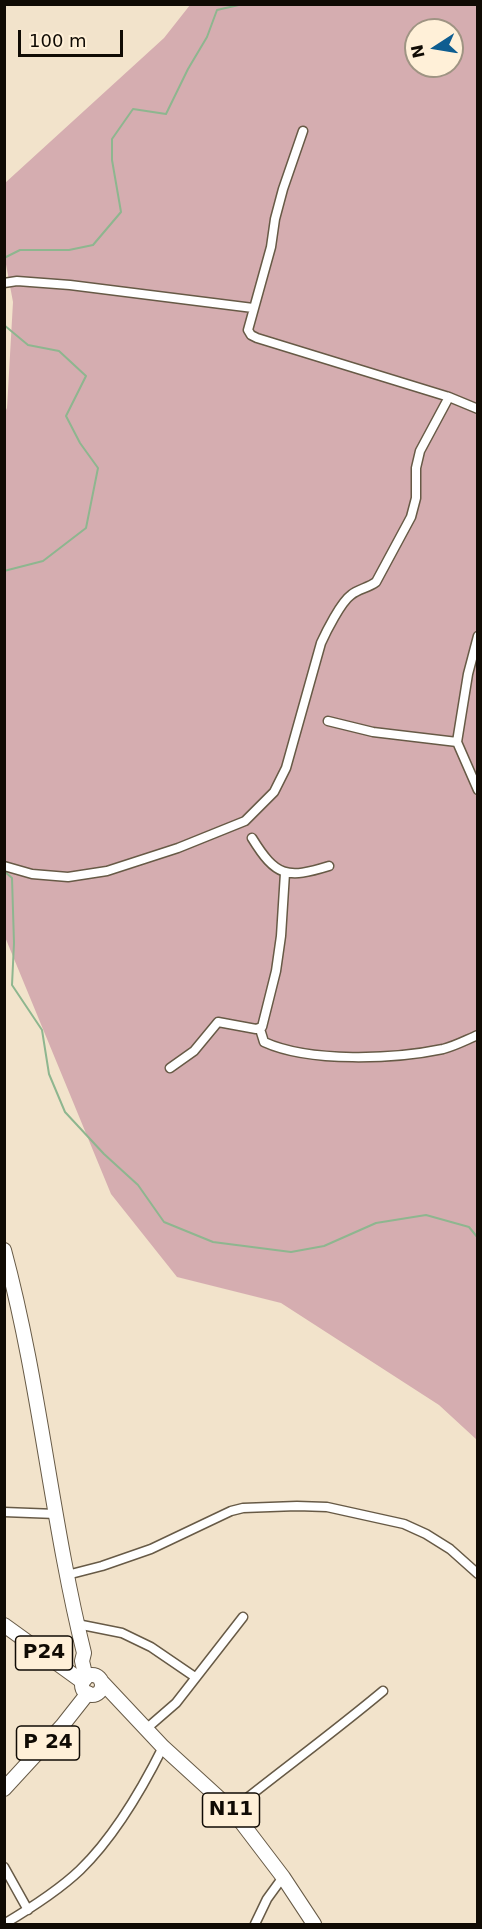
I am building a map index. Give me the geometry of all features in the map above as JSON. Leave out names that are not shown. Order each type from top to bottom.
[{"type":"main road","points":[[4,1250],[34,1387],[67,1575],[84,1653],[82,1662],[91,1684]]},
{"type":"main road","name":"P24","points":[[4,1624],[91,1684]]},
{"type":"main road","name":"N11","points":[[91,1684],[129,1710],[163,1747],[232,1810],[283,1877],[314,1924]]},
{"type":"main road","name":"P 24","points":[[4,1789],[62,1726],[91,1684]]},
{"type":"street","points":[[303,131],[283,189],[271,247],[248,330],[257,338],[449,397],[477,409]]},
{"type":"street","points":[[4,283],[17,281],[70,285],[253,308]]},
{"type":"street","points":[[4,866],[32,874],[68,877],[107,871],[223,831],[245,821],[258,810],[274,792],[286,768],[327,629],[350,595],[376,582],[411,517],[416,498],[416,468],[420,451],[449,397]]},
{"type":"street","points":[[477,636],[457,742],[477,790]]},
{"type":"street","points":[[328,721],[373,732],[457,742]]},
{"type":"street","points":[[252,838],[264,858],[285,873],[310,872],[329,866]]},
{"type":"street","points":[[285,873],[276,971],[260,1029],[264,1042],[296,1051],[339,1057],[381,1056],[444,1049],[477,1035]]},
{"type":"street","points":[[170,1068],[194,1052],[218,1022],[260,1029]]},
{"type":"street","points":[[67,1575],[150,1550],[218,1515],[231,1511],[243,1508],[297,1506],[327,1507],[404,1524],[450,1549],[477,1574]]},
{"type":"street","points":[[4,1512],[56,1515]]},
{"type":"street","points":[[146,1728],[176,1703],[243,1617]]},
{"type":"street","points":[[77,1624],[122,1633],[151,1647],[195,1677]]},
{"type":"street","points":[[232,1810],[286,1766],[346,1722],[383,1690]]},
{"type":"street","points":[[4,1924],[81,1870],[126,1811],[163,1747]]},
{"type":"street","points":[[4,1868],[27,1910]]},
{"type":"street","points":[[255,1924],[267,1899],[283,1877]]},
{"type":"shaded area","points":[[190,5],[477,5],[477,1440],[439,1405],[281,1303],[177,1277],[111,1194],[5,937],[4,414],[7,408],[13,302],[5,259],[5,183],[164,38]]},
{"type":"waterway","points":[[4,258],[20,250],[69,250],[93,245],[121,212],[112,160],[112,139],[133,109],[166,114],[207,37],[217,10],[243,4]]},
{"type":"waterway","points":[[4,325],[28,345],[59,351],[86,376],[66,416],[80,443],[98,468],[86,528],[43,561],[4,571]]},
{"type":"waterway","points":[[4,871],[12,878],[14,943],[12,985],[42,1030],[49,1074],[65,1112],[104,1154],[138,1185],[164,1222],[213,1242],[291,1252],[324,1246],[376,1223],[426,1215],[469,1227],[478,1238]]}]
